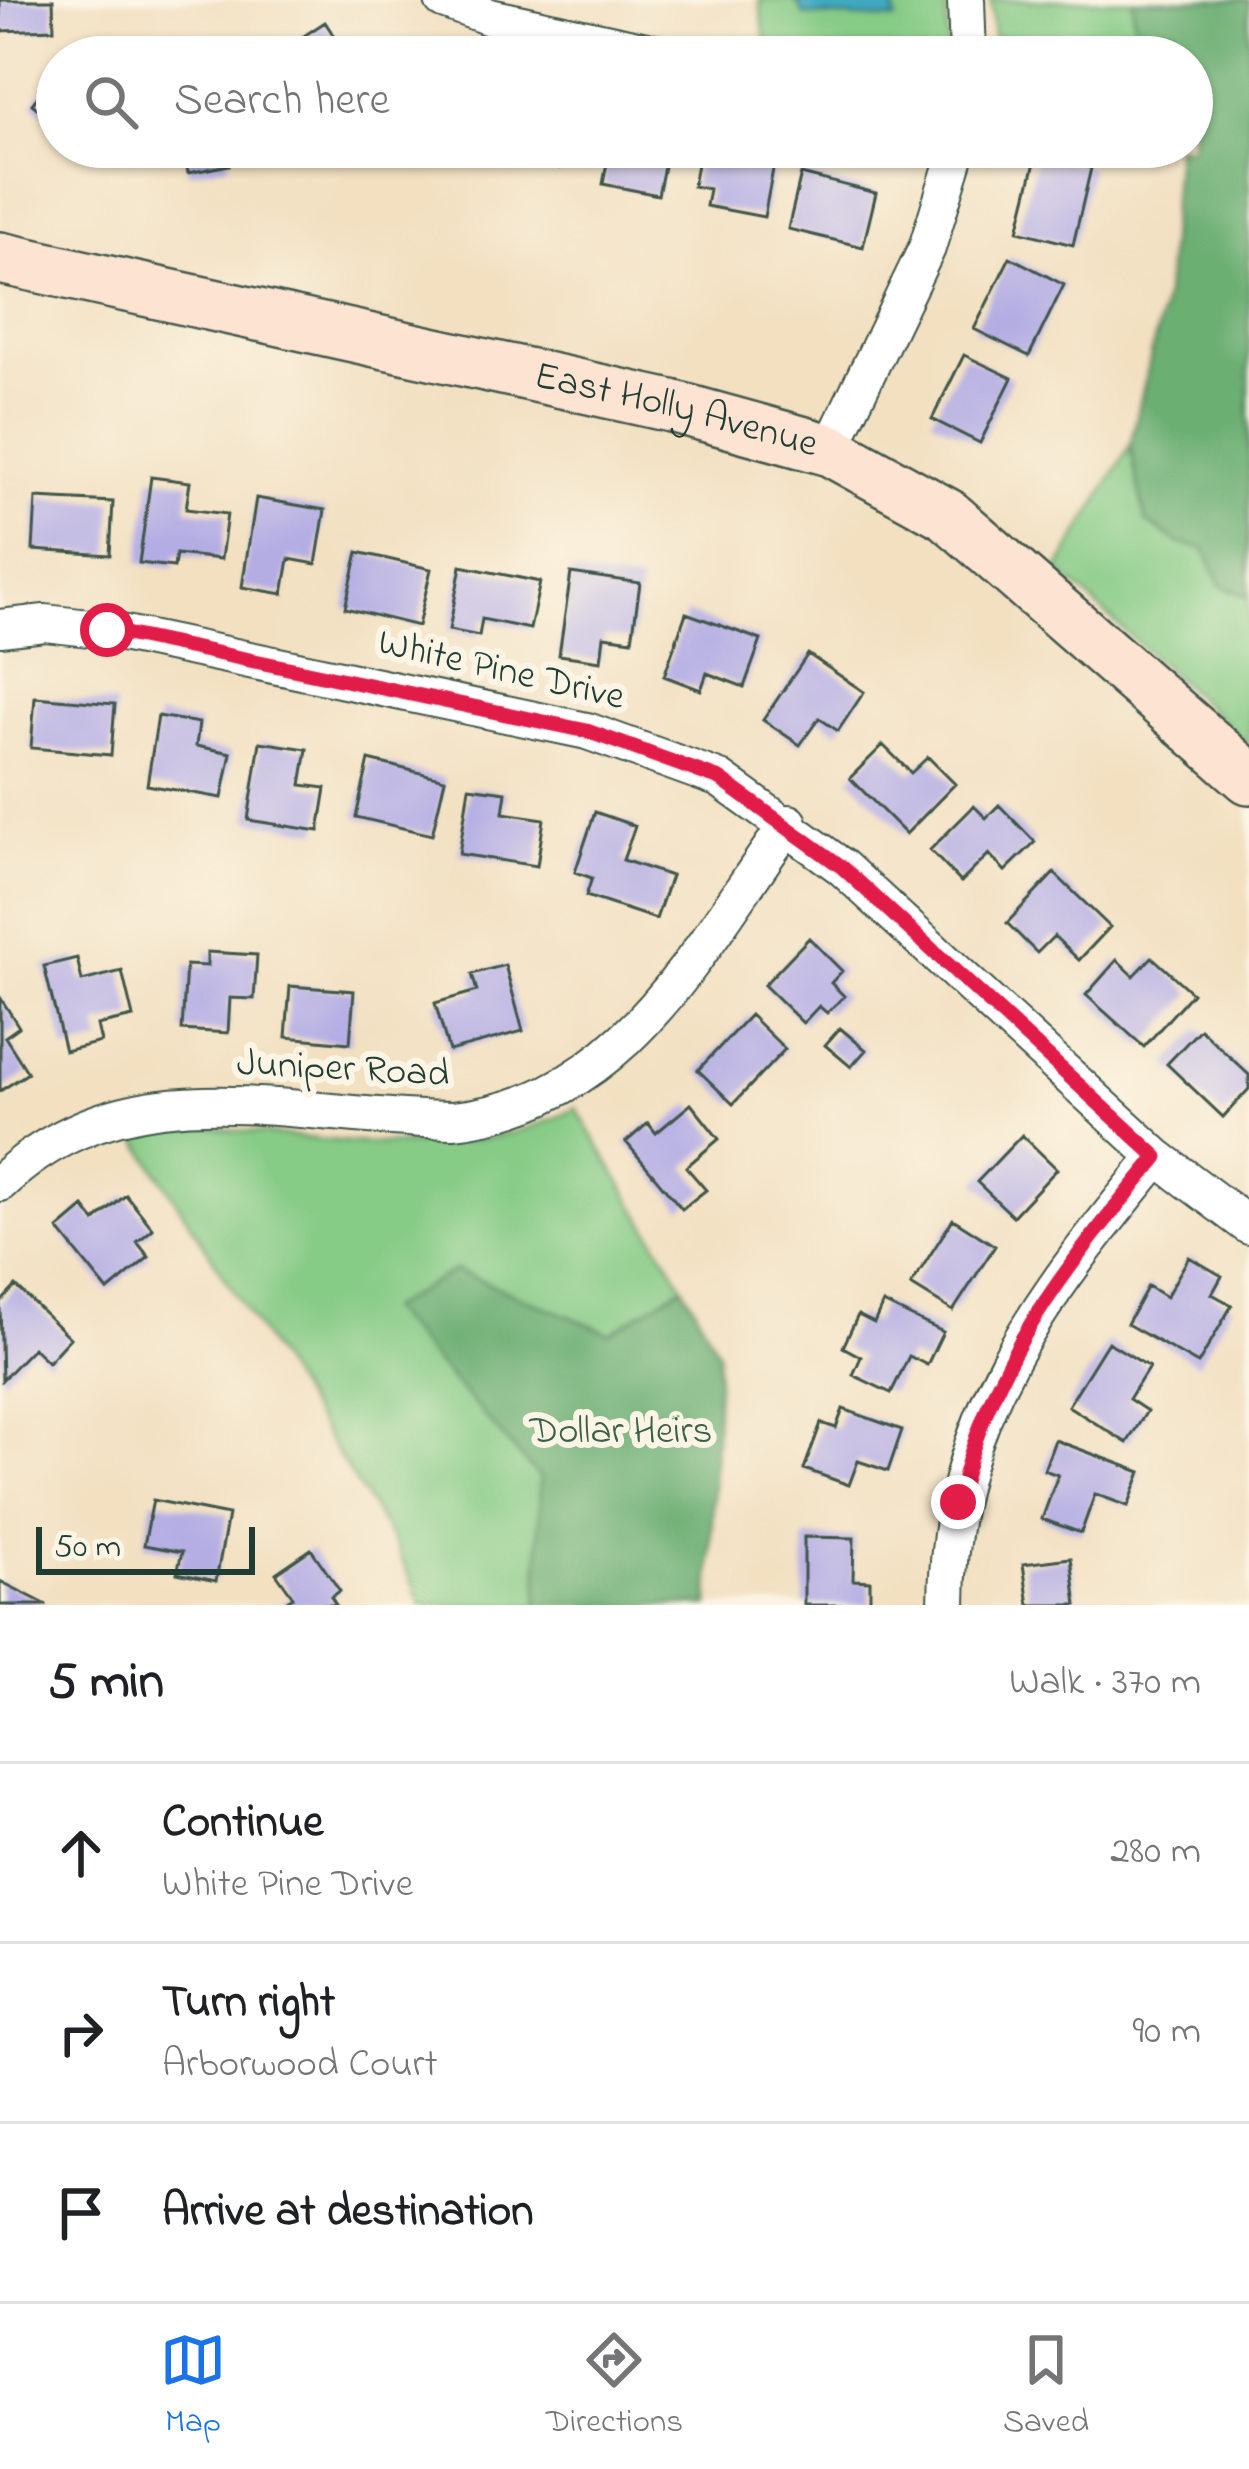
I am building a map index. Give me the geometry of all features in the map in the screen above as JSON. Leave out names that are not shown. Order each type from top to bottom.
[{"type":"street","points":[[443,0],[490,17],[577,36]]},
{"type":"street","points":[[966,0],[967,36]]},
{"type":"street","points":[[830,450],[927,248],[952,168]]},
{"type":"street","name":"East Holly Avenue","points":[[0,258],[671,406],[830,450],[948,515],[1249,778]]},
{"type":"street","name":"White Pine Drive","points":[[0,628],[45,623],[107,630],[587,731],[690,765],[789,824],[1157,1157],[1249,1226]]},
{"type":"street","name":"Juniper Road","points":[[0,1183],[65,1135],[152,1106],[453,1120],[488,1117],[551,1095],[603,1062],[647,1019],[789,824]]},
{"type":"street","points":[[946,1605],[964,1473],[1000,1377],[1043,1298],[1157,1157]]},
{"type":"green space","points":[[759,0],[946,0],[948,36],[765,36]]},
{"type":"green space","points":[[991,0],[1133,0],[1135,33],[994,36]]},
{"type":"green space","points":[[1133,0],[1249,0],[1249,597],[1222,586],[1204,548],[1181,544],[1146,522],[1130,446],[1165,295],[1174,168],[1213,168],[1213,36],[1173,36],[1173,29],[1135,33]]},
{"type":"green space","points":[[1130,446],[1146,522],[1181,544],[1205,548],[1222,586],[1249,597],[1249,745],[1058,570]]},
{"type":"green space","points":[[576,1108],[683,1286],[610,1333],[455,1270],[388,1309],[540,1478],[538,1605],[422,1605],[394,1543],[133,1133],[174,1124],[326,1140],[432,1143],[531,1127]]},
{"type":"green space","name":"Dollar Heirs","points":[[455,1270],[610,1333],[683,1286],[718,1353],[709,1605],[538,1605],[540,1478],[388,1309]]},
{"type":"water","points":[[796,0],[893,0],[896,20],[804,15]]},
{"type":"building","points":[[0,0],[53,0],[54,29],[0,31]]},
{"type":"building","points":[[325,22],[334,36],[304,36]]},
{"type":"building","points":[[606,168],[664,168],[658,195],[603,184]]},
{"type":"building","points":[[696,168],[773,168],[764,217],[706,206],[709,189],[693,186]]},
{"type":"building","points":[[1034,168],[1091,168],[1073,245],[1018,231]]},
{"type":"building","points":[[801,174],[876,193],[863,247],[788,229]]},
{"type":"building","points":[[1010,257],[1064,285],[1029,356],[974,329]]},
{"type":"building","points":[[964,355],[1012,378],[980,443],[932,419]]},
{"type":"building","points":[[151,477],[190,482],[186,509],[227,514],[221,559],[176,554],[174,567],[139,563]]},
{"type":"building","points":[[36,498],[113,502],[110,555],[33,550]]},
{"type":"building","points":[[256,498],[325,510],[316,564],[289,559],[283,594],[242,587]]},
{"type":"building","points":[[358,552],[431,569],[418,626],[345,608]]},
{"type":"building","points":[[461,566],[540,582],[530,629],[482,619],[479,636],[449,630]]},
{"type":"building","points":[[571,573],[640,583],[632,640],[604,636],[601,661],[559,655]]},
{"type":"building","points":[[686,613],[761,640],[744,687],[707,673],[701,690],[664,676]]},
{"type":"building","points":[[808,654],[864,692],[838,731],[819,718],[800,745],[763,720]]},
{"type":"building","points":[[35,697],[115,704],[111,755],[31,748]]},
{"type":"building","points":[[158,716],[199,723],[196,746],[231,753],[222,798],[147,785]]},
{"type":"building","points":[[260,742],[307,749],[301,785],[326,788],[319,831],[248,820]]},
{"type":"building","points":[[883,745],[911,773],[928,757],[955,784],[906,834],[850,778]]},
{"type":"building","points":[[369,760],[445,779],[432,835],[356,817]]},
{"type":"building","points":[[469,787],[506,792],[503,813],[544,819],[537,866],[459,854]]},
{"type":"building","points":[[999,805],[1035,842],[1005,871],[989,854],[961,882],[930,850],[974,806],[986,818]]},
{"type":"building","points":[[595,812],[635,826],[623,860],[671,876],[656,919],[586,896],[592,878],[575,872]]},
{"type":"building","points":[[1054,873],[1110,927],[1079,960],[1054,936],[1037,953],[1007,923]]},
{"type":"building","points":[[809,938],[842,971],[831,983],[844,996],[827,1013],[819,1006],[803,1023],[764,985]]},
{"type":"building","points":[[207,952],[257,955],[254,999],[230,998],[228,1033],[182,1030],[186,965],[207,966]]},
{"type":"building","points":[[1152,957],[1192,993],[1144,1047],[1086,995],[1117,960],[1134,976]]},
{"type":"building","points":[[77,958],[82,981],[122,971],[133,1017],[97,1025],[101,1042],[65,1051],[44,966]]},
{"type":"building","points":[[505,965],[523,1031],[449,1051],[435,1003],[477,991],[472,974]]},
{"type":"building","points":[[290,986],[354,991],[350,1043],[286,1037]]},
{"type":"building","points":[[0,997],[19,1027],[5,1037],[28,1073],[0,1091]]},
{"type":"building","points":[[750,1015],[785,1049],[733,1104],[698,1070]]},
{"type":"building","points":[[840,1028],[866,1050],[851,1067],[825,1045]]},
{"type":"building","points":[[1200,1029],[1249,1075],[1249,1089],[1223,1117],[1167,1064]]},
{"type":"building","points":[[691,1104],[719,1139],[686,1167],[706,1190],[682,1209],[626,1142],[648,1123],[656,1133]]},
{"type":"building","points":[[1022,1135],[1057,1169],[1013,1216],[977,1182]]},
{"type":"building","points":[[126,1195],[153,1229],[137,1242],[149,1257],[108,1291],[58,1229],[84,1207],[95,1221]]},
{"type":"building","points":[[953,1219],[995,1246],[953,1311],[911,1285]]},
{"type":"building","points":[[1189,1257],[1222,1276],[1212,1294],[1232,1305],[1198,1364],[1127,1324],[1148,1286],[1166,1297]]},
{"type":"building","points":[[16,1286],[70,1338],[48,1362],[33,1348],[2,1380],[0,1303]]},
{"type":"building","points":[[883,1303],[943,1332],[927,1365],[909,1356],[891,1393],[853,1375],[861,1357],[843,1347],[858,1315],[874,1323]]},
{"type":"building","points":[[1108,1342],[1149,1367],[1129,1399],[1147,1411],[1127,1443],[1068,1406]]},
{"type":"building","points":[[843,1409],[902,1430],[888,1471],[858,1461],[849,1485],[804,1469],[821,1423],[836,1428]]},
{"type":"building","points":[[1055,1440],[1141,1472],[1128,1506],[1095,1494],[1081,1533],[1042,1519],[1058,1475],[1044,1470]]},
{"type":"building","points":[[153,1500],[228,1515],[216,1581],[177,1573],[182,1552],[144,1545]]},
{"type":"building","points":[[804,1537],[854,1538],[853,1580],[870,1581],[870,1605],[804,1605]]},
{"type":"building","points":[[311,1549],[340,1591],[331,1597],[336,1605],[281,1605],[293,1597],[276,1573]]},
{"type":"building","points":[[1071,1558],[1077,1605],[1029,1605],[1023,1564]]},
{"type":"building","points":[[0,1581],[47,1605],[0,1605]]},
{"type":"route","points":[[107,630],[587,731],[659,753],[720,779],[789,824],[842,867],[1157,1157],[1043,1298],[1029,1322],[988,1406],[958,1502]]}]
